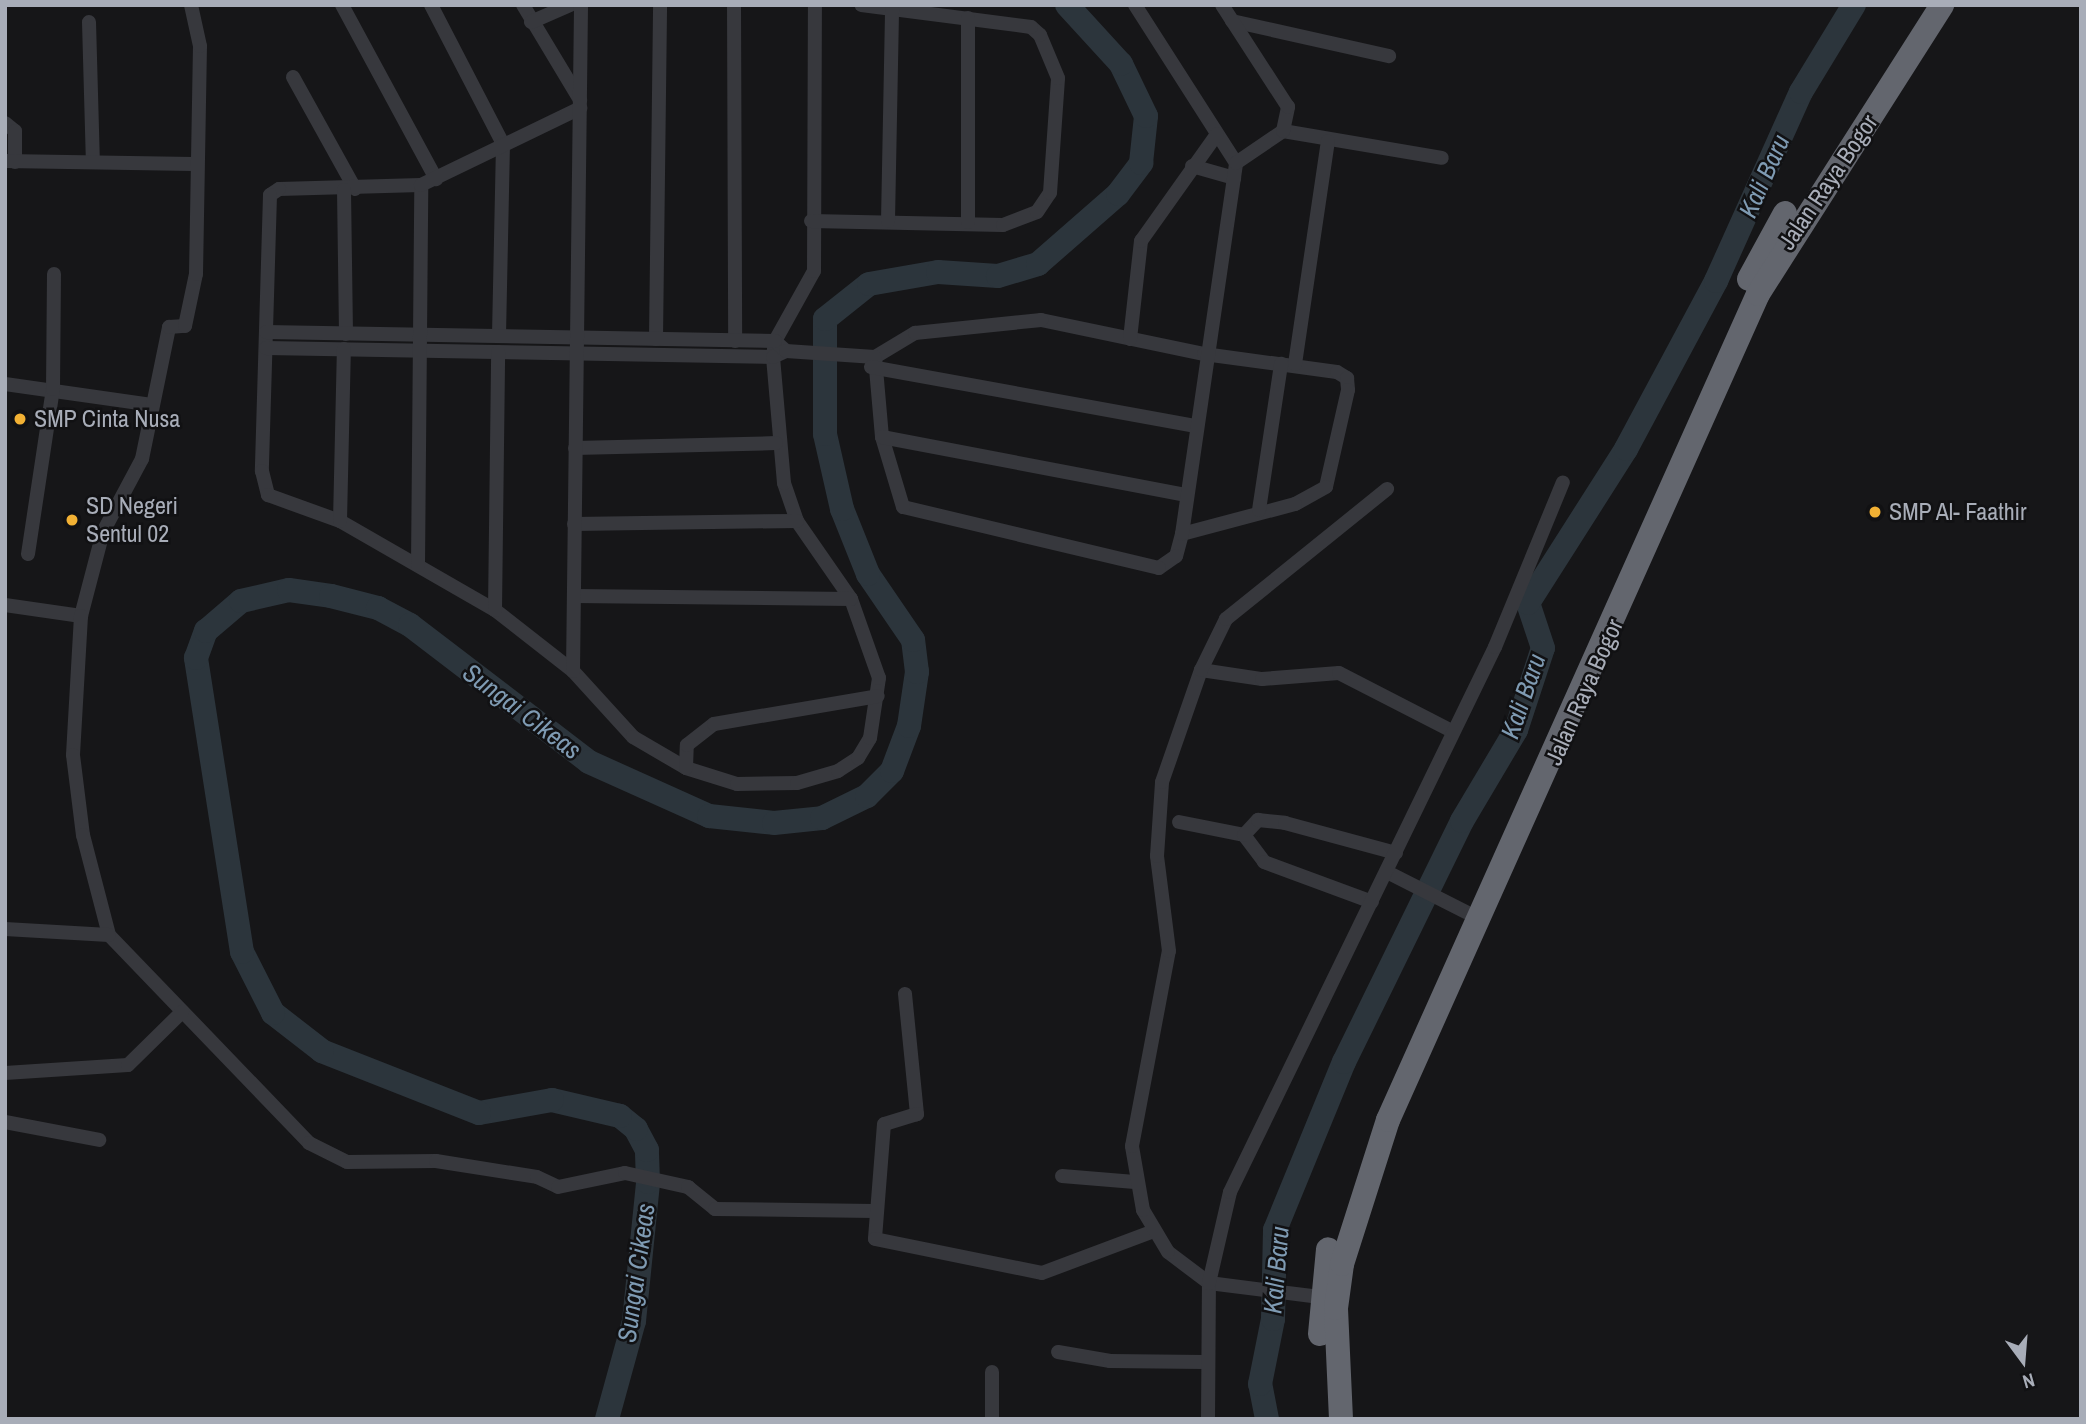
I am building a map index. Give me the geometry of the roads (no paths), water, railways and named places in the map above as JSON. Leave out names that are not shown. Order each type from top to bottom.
[{"type":"highway","name":"Jalan Raya Bogor","points":[[1325,1419],[1320,1297],[1349,1180],[1766,243],[1923,5]]},
{"type":"highway","name":"Jalan Raya Bogor","points":[[1340,1419],[1336,1321],[1342,1264],[1388,1120],[1758,294],[1942,5]]},
{"type":"street","points":[[191,5],[200,46],[193,164],[196,274],[185,326],[169,327],[142,459],[103,532],[81,616],[73,755],[83,835],[109,936],[309,1143],[332,1157],[436,1161],[537,1177],[558,1187],[625,1173],[676,1183],[715,1209],[874,1211]]},
{"type":"street","points":[[342,5],[436,178]]},
{"type":"street","points":[[431,5],[503,144],[499,336]]},
{"type":"street","points":[[523,5],[580,104]]},
{"type":"street","points":[[531,22],[570,5]]},
{"type":"street","points":[[573,671],[581,5]]},
{"type":"street","points":[[656,339],[660,5]]},
{"type":"street","points":[[734,5],[734,341]]},
{"type":"street","points":[[580,104],[421,185],[279,189],[270,195],[262,471],[268,495],[340,521],[495,610],[573,671],[633,737],[686,768],[737,784],[816,779],[858,758],[870,738],[879,678],[851,599],[797,521],[776,443],[778,350],[812,282],[814,5]]},
{"type":"street","points":[[811,221],[1012,222],[1046,200],[1058,78],[1052,55],[1031,27],[862,5]]},
{"type":"street","points":[[873,362],[882,437],[895,493],[916,515],[1159,568],[1176,556],[1182,534],[1204,354],[1236,163],[1135,5]]},
{"type":"street","points":[[1222,5],[1286,97],[1283,131]]},
{"type":"street","points":[[888,221],[892,9]]},
{"type":"street","points":[[968,18],[968,222]]},
{"type":"street","points":[[1232,21],[1390,56]]},
{"type":"street","points":[[89,22],[93,161]]},
{"type":"street","points":[[292,78],[350,189],[340,521]]},
{"type":"street","points":[[5,122],[15,131],[10,162],[193,164]]},
{"type":"street","points":[[1236,163],[1283,131],[1328,141],[1441,158]]},
{"type":"street","points":[[1130,339],[1141,241],[1217,134]]},
{"type":"street","points":[[1259,510],[1328,141]]},
{"type":"street","points":[[1192,166],[1234,178]]},
{"type":"street","points":[[418,565],[421,185]]},
{"type":"street","points":[[28,554],[53,389],[54,274]]},
{"type":"street","points":[[873,362],[915,333],[986,322],[1041,320],[1204,354],[1288,364],[1347,378],[1339,447],[1326,487],[1315,497],[1259,510],[1182,534]]},
{"type":"street","points":[[266,332],[419,350],[575,353],[778,350],[859,355],[873,362],[1195,426]]},
{"type":"street","points":[[266,348],[420,335],[734,341],[778,350]]},
{"type":"street","points":[[495,610],[498,352]]},
{"type":"street","points":[[5,384],[152,405]]},
{"type":"street","points":[[882,437],[1187,495]]},
{"type":"street","points":[[575,449],[776,443]]},
{"type":"street","points":[[1208,1419],[1204,1362],[1209,1283],[1230,1192],[1387,872],[1450,730],[1495,646],[1563,482]]},
{"type":"street","points":[[1320,1297],[1268,1294],[1209,1283],[1151,1232],[1135,1182],[1132,1146],[1169,951],[1157,856],[1162,782],[1200,670],[1235,610],[1387,489]]},
{"type":"street","points":[[575,524],[797,521]]},
{"type":"street","points":[[575,596],[851,599]]},
{"type":"street","points":[[5,605],[81,616]]},
{"type":"street","points":[[1200,670],[1262,679],[1339,673],[1450,730]]},
{"type":"street","points":[[686,768],[687,745],[714,724],[878,696]]},
{"type":"street","points":[[1244,835],[1258,820],[1285,823],[1396,853]]},
{"type":"street","points":[[1179,822],[1244,835],[1265,862],[1372,902]]},
{"type":"street","points":[[1387,872],[1422,887],[1466,912]]},
{"type":"street","points":[[5,929],[109,936]]},
{"type":"street","points":[[905,994],[917,1114],[884,1124],[874,1211],[880,1243],[1042,1273],[1151,1232]]},
{"type":"street","points":[[5,1073],[128,1065],[182,1012]]},
{"type":"street","points":[[5,1122],[99,1140]]},
{"type":"street","points":[[1062,1176],[1135,1182]]},
{"type":"street","points":[[1058,1352],[1110,1361],[1204,1362]]},
{"type":"street","points":[[992,1372],[992,1419]]},
{"type":"waterway","name":"Sungai Cikeas","points":[[607,1419],[634,1321],[648,1182],[647,1150],[636,1129],[620,1116],[552,1100],[479,1113],[322,1051],[273,1013],[242,952],[196,658],[206,631],[241,601],[289,590],[331,596],[378,608],[410,625],[589,762],[709,816],[774,823],[822,818],[867,796],[892,771],[909,726],[917,672],[913,640],[868,574],[842,509],[825,434],[825,319],[869,284],[938,272],[998,276],[1038,264],[1118,194],[1141,163],[1146,116],[1121,64],[1067,5]]},
{"type":"waterway","name":"Kali Baru","points":[[1267,1419],[1260,1384],[1273,1319],[1275,1230],[1344,1062],[1462,821],[1516,730],[1543,648],[1528,603],[1626,449],[1716,281],[1801,92],[1854,5]]},
{"type":"place","name":"SMP Cinta Nusa","points":[[20,419]]},
{"type":"place","name":"SMP Al- Faathir","points":[[1875,512]]},
{"type":"place","name":"SD Negeri Sentul 02","points":[[72,520]]}]
